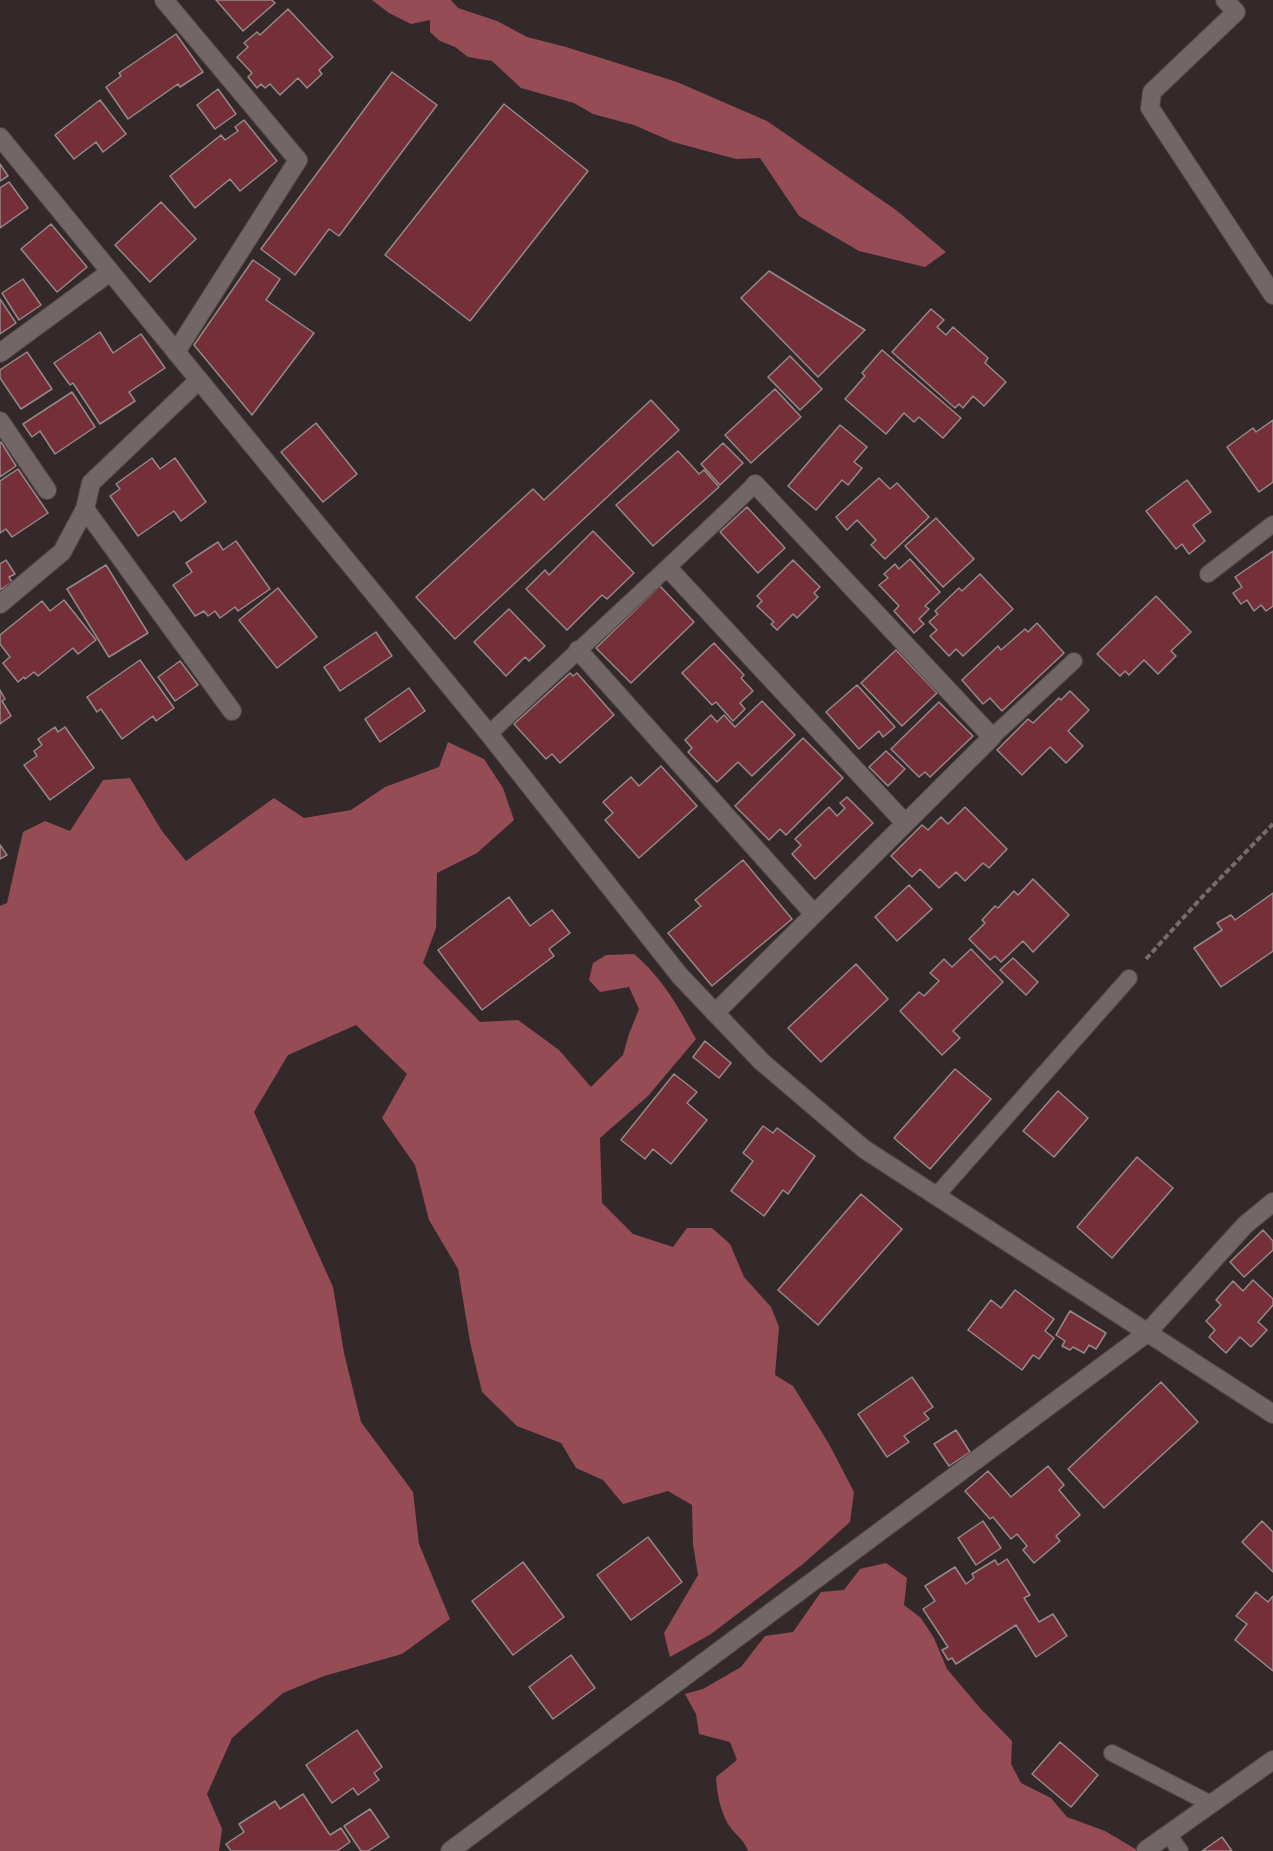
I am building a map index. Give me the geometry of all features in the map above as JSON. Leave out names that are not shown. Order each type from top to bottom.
[{"type":"street","points":[[164,0],[298,160],[176,352]]},
{"type":"street","points":[[1225,0],[1236,12],[1152,92],[1150,108],[1273,295]]},
{"type":"street","points":[[0,137],[489,734],[680,976],[762,1062],[864,1149],[1273,1414]]},
{"type":"street","points":[[0,353],[110,272]]},
{"type":"street","points":[[0,604],[62,552],[85,509],[91,483],[199,380]]},
{"type":"street","points":[[0,421],[47,490]]},
{"type":"street","points":[[715,1012],[992,737],[755,484]]},
{"type":"street","points":[[85,509],[232,711]]},
{"type":"street","points":[[669,569],[905,823]]},
{"type":"street","points":[[578,650],[814,914]]},
{"type":"street","points":[[450,1851],[1147,1333],[1245,1225],[1273,1202]]},
{"type":"street","points":[[1146,1850],[1273,1760]]},
{"type":"lane","points":[[489,734],[669,569],[755,484]]},
{"type":"lane","points":[[1208,574],[1273,524]]},
{"type":"lane","points":[[992,737],[1074,661]]},
{"type":"lane","points":[[936,1196],[1129,978]]},
{"type":"lane","points":[[1112,1753],[1211,1804]]},
{"type":"lane","points":[[1168,1834],[1180,1851]]},
{"type":"path","points":[[1129,978],[1203,896],[1273,824]]},
{"type":"shaded area","points":[[372,0],[451,0],[458,8],[497,21],[527,37],[677,82],[767,121],[896,210],[946,252],[925,267],[859,251],[799,216],[760,158],[736,159],[673,142],[634,125],[593,114],[574,103],[521,88],[492,61],[468,57],[455,47],[440,41],[430,32],[430,20],[411,24],[389,13]]},
{"type":"shaded area","points":[[448,742],[484,759],[503,788],[514,820],[477,853],[437,873],[436,928],[423,963],[480,1022],[518,1020],[559,1050],[591,1087],[623,1055],[639,1009],[629,987],[600,992],[589,980],[593,963],[606,955],[634,954],[662,983],[696,1039],[648,1096],[600,1138],[602,1203],[633,1234],[673,1247],[687,1228],[712,1228],[730,1244],[744,1277],[771,1307],[779,1327],[775,1375],[793,1386],[829,1444],[854,1492],[850,1522],[803,1564],[711,1634],[670,1657],[664,1633],[698,1575],[693,1544],[692,1505],[668,1491],[623,1504],[603,1480],[576,1468],[561,1443],[517,1426],[482,1392],[470,1342],[458,1269],[429,1220],[415,1165],[382,1118],[407,1074],[356,1025],[288,1055],[254,1112],[333,1287],[344,1353],[361,1422],[413,1492],[419,1544],[450,1619],[402,1654],[324,1676],[283,1693],[232,1738],[207,1794],[222,1829],[219,1851],[0,1851],[0,906],[7,903],[23,832],[45,821],[70,831],[103,780],[130,778],[162,831],[186,861],[274,798],[304,818],[351,810],[385,787],[439,767]]},
{"type":"shaded area","points":[[886,1563],[907,1578],[904,1605],[921,1618],[934,1638],[947,1669],[1012,1741],[1011,1764],[1021,1783],[1051,1798],[1067,1817],[1105,1831],[1142,1851],[748,1851],[728,1824],[718,1795],[716,1777],[737,1760],[730,1742],[699,1734],[696,1714],[685,1694],[703,1689],[741,1667],[765,1636],[793,1632],[821,1592],[844,1590],[860,1569]]},
{"type":"building","points":[[216,0],[272,0],[275,3],[243,31]]},
{"type":"building","points":[[288,9],[333,57],[319,70],[322,74],[307,88],[298,78],[280,95],[270,84],[265,88],[261,84],[257,88],[248,77],[252,73],[237,57],[248,47],[244,43],[257,32],[260,35]]},
{"type":"building","points":[[176,34],[203,72],[180,87],[178,84],[128,119],[106,87],[121,76],[119,73]]},
{"type":"building","points":[[392,72],[437,105],[339,236],[329,229],[295,275],[261,249]]},
{"type":"building","points":[[218,89],[236,114],[215,129],[197,105]]},
{"type":"building","points":[[100,100],[126,134],[103,152],[96,142],[74,159],[55,135]]},
{"type":"building","points":[[504,104],[588,171],[470,321],[385,255]]},
{"type":"building","points":[[244,120],[277,161],[240,191],[230,179],[195,208],[170,176],[221,135],[225,140],[238,131],[235,127]]},
{"type":"building","points":[[0,164],[8,176],[0,181]]},
{"type":"building","points":[[9,182],[28,208],[0,228],[0,188]]},
{"type":"building","points":[[161,202],[196,239],[150,282],[115,245]]},
{"type":"building","points":[[51,224],[87,267],[57,292],[21,249]]},
{"type":"building","points":[[253,260],[280,279],[266,300],[314,333],[252,415],[194,345]]},
{"type":"building","points":[[769,271],[865,330],[818,377],[741,298]]},
{"type":"building","points":[[23,279],[41,305],[19,320],[2,293]]},
{"type":"building","points":[[0,299],[16,323],[0,334]]},
{"type":"building","points":[[931,309],[944,320],[937,327],[946,335],[953,327],[988,358],[985,363],[1006,382],[984,406],[973,396],[963,408],[959,404],[955,408],[892,352]]},
{"type":"building","points":[[100,332],[113,353],[141,334],[165,368],[129,392],[135,401],[100,424],[73,383],[70,385],[54,363]]},
{"type":"building","points":[[882,350],[961,418],[943,438],[919,417],[914,422],[904,413],[886,434],[845,399],[865,376],[862,373]]},
{"type":"building","points":[[27,352],[52,389],[21,409],[0,378],[0,370]]},
{"type":"building","points":[[790,356],[822,389],[800,410],[768,377]]},
{"type":"building","points":[[775,389],[801,417],[751,463],[725,435]]},
{"type":"building","points":[[72,392],[95,427],[55,454],[40,431],[32,437],[23,424]]},
{"type":"building","points":[[651,400],[679,430],[455,639],[416,597],[533,489],[544,500]]},
{"type":"building","points":[[1273,420],[1273,482],[1259,492],[1227,447],[1253,428],[1256,432]]},
{"type":"building","points":[[316,423],[357,474],[323,502],[281,452]]},
{"type":"building","points":[[840,425],[867,447],[854,462],[862,468],[848,485],[842,480],[816,510],[788,486]]},
{"type":"building","points":[[0,443],[16,466],[0,477]]},
{"type":"building","points":[[723,443],[743,463],[720,485],[701,464]]},
{"type":"building","points":[[678,451],[699,474],[704,470],[719,487],[653,546],[616,505]]},
{"type":"building","points":[[152,458],[160,469],[175,458],[206,502],[181,521],[174,511],[138,536],[110,496],[120,489],[116,484]]},
{"type":"building","points":[[18,469],[48,513],[12,537],[6,529],[0,533],[0,481]]},
{"type":"building","points":[[879,478],[890,489],[897,483],[929,517],[885,559],[871,545],[876,540],[857,520],[847,530],[836,517]]},
{"type":"building","points":[[1187,480],[1211,512],[1193,525],[1205,541],[1189,554],[1182,544],[1176,549],[1146,511]]},
{"type":"building","points":[[747,507],[785,548],[758,573],[720,532]]},
{"type":"building","points":[[936,518],[974,559],[943,587],[905,546]]},
{"type":"building","points":[[593,531],[634,573],[607,599],[602,595],[567,630],[526,589],[545,570],[549,575]]},
{"type":"building","points":[[236,541],[270,589],[238,611],[235,607],[220,618],[215,611],[208,616],[204,611],[195,616],[173,585],[192,572],[186,563],[218,542],[223,550]]},
{"type":"building","points":[[1273,551],[1273,606],[1266,611],[1261,605],[1254,611],[1247,600],[1241,604],[1233,593],[1242,587],[1235,577]]},
{"type":"building","points":[[910,559],[940,592],[925,606],[929,609],[919,619],[924,624],[914,633],[894,611],[899,606],[879,585],[888,578],[884,574],[895,564],[899,569]]},
{"type":"building","points":[[6,560],[15,574],[9,577],[12,582],[0,590],[0,564]]},
{"type":"building","points":[[793,560],[820,587],[814,593],[818,597],[797,618],[793,614],[777,630],[771,624],[774,622],[757,606],[762,601],[757,596]]},
{"type":"building","points":[[106,565],[148,633],[109,657],[67,589]]},
{"type":"building","points":[[980,574],[1013,609],[963,656],[956,649],[949,656],[930,636],[937,630],[929,622],[938,614],[935,611],[959,588],[962,591]]},
{"type":"building","points":[[660,586],[694,622],[631,683],[596,648]]},
{"type":"building","points":[[278,588],[317,637],[277,668],[239,620]]},
{"type":"building","points":[[1156,596],[1191,632],[1171,651],[1176,656],[1158,674],[1144,660],[1129,675],[1125,671],[1120,676],[1097,654]]},
{"type":"building","points":[[64,600],[96,640],[78,654],[73,648],[38,676],[34,672],[18,682],[3,663],[10,657],[0,644],[0,635],[42,601],[50,611]]},
{"type":"building","points":[[509,609],[545,646],[529,661],[525,657],[506,676],[474,642]]},
{"type":"building","points":[[1037,623],[1064,653],[1002,711],[990,698],[983,704],[962,680],[998,646],[1001,650],[1025,629],[1028,632]]},
{"type":"building","points":[[376,632],[392,656],[340,691],[324,667]]},
{"type":"building","points":[[714,643],[744,675],[741,678],[753,691],[740,703],[745,709],[733,721],[716,702],[712,705],[682,673]]},
{"type":"building","points":[[896,650],[937,693],[902,726],[861,683]]},
{"type":"building","points":[[140,660],[174,708],[156,721],[153,716],[122,739],[101,709],[97,712],[87,697]]},
{"type":"building","points":[[180,661],[198,685],[175,701],[158,677]]},
{"type":"building","points":[[570,673],[573,676],[577,673],[614,715],[560,763],[552,754],[546,759],[514,724]]},
{"type":"building","points":[[857,685],[895,727],[883,737],[879,731],[859,749],[826,712]]},
{"type":"building","points":[[409,688],[425,711],[380,742],[365,719]]},
{"type":"building","points":[[0,690],[5,699],[2,701],[11,716],[0,724]]},
{"type":"building","points":[[1070,691],[1089,710],[1068,731],[1083,746],[1066,763],[1050,747],[1022,775],[997,750],[1028,719],[1033,723],[1059,698],[1061,700]]},
{"type":"building","points":[[762,701],[795,735],[752,776],[738,762],[717,782],[688,752],[692,748],[685,740],[711,715],[717,722],[724,715],[735,727]]},
{"type":"building","points":[[939,702],[973,736],[930,777],[925,772],[919,777],[891,749]]},
{"type":"building","points":[[55,727],[58,732],[65,727],[94,768],[50,800],[24,765],[37,756],[34,751],[42,745],[38,739]]},
{"type":"building","points":[[803,738],[843,778],[786,835],[780,829],[769,840],[735,806]]},
{"type":"building","points":[[886,751],[905,769],[888,786],[869,767]]},
{"type":"building","points":[[661,766],[697,806],[639,858],[605,820],[613,813],[603,802],[631,777],[639,786]]},
{"type":"building","points":[[847,797],[873,823],[815,879],[792,854],[801,845],[795,839],[829,807],[837,816],[845,808],[840,803]]},
{"type":"building","points":[[965,807],[1007,849],[989,868],[983,863],[965,881],[956,872],[939,888],[920,869],[912,877],[891,856],[922,825],[928,830],[941,817],[948,824]]},
{"type":"building","points":[[0,845],[7,855],[0,859]]},
{"type":"building","points":[[743,860],[792,919],[712,986],[668,933],[701,906],[695,900]]},
{"type":"building","points":[[1033,879],[1069,915],[1033,952],[1023,941],[1001,962],[995,956],[990,960],[969,939],[985,923],[982,920],[995,906],[998,908],[1014,891],[1018,895]]},
{"type":"building","points":[[909,885],[932,909],[897,941],[875,917]]},
{"type":"building","points":[[1273,893],[1273,951],[1221,987],[1194,948],[1222,930],[1217,923],[1231,915],[1235,920]]},
{"type":"building","points":[[509,897],[530,926],[552,910],[570,933],[549,949],[554,956],[482,1010],[438,950]]},
{"type":"building","points":[[971,949],[1003,982],[953,1031],[960,1038],[942,1055],[900,1011],[919,992],[924,996],[939,981],[930,973],[944,959],[952,967]]},
{"type":"building","points":[[1013,958],[1038,982],[1026,995],[1000,970]]},
{"type":"building","points":[[856,964],[888,999],[821,1062],[788,1028]]},
{"type":"building","points":[[705,1041],[731,1063],[719,1078],[693,1057]]},
{"type":"building","points":[[955,1069],[991,1099],[930,1169],[894,1138]]},
{"type":"building","points":[[674,1074],[697,1092],[687,1103],[707,1120],[671,1164],[653,1149],[645,1159],[621,1140]]},
{"type":"building","points":[[1058,1091],[1088,1118],[1054,1157],[1023,1131]]},
{"type":"building","points":[[763,1126],[773,1133],[777,1128],[815,1156],[788,1194],[783,1190],[764,1216],[731,1191],[753,1161],[743,1153]]},
{"type":"building","points":[[1137,1157],[1173,1188],[1112,1258],[1077,1227]]},
{"type":"building","points":[[861,1194],[902,1229],[818,1325],[778,1290]]},
{"type":"building","points":[[1263,1230],[1273,1241],[1273,1250],[1244,1277],[1230,1262]]},
{"type":"building","points":[[1253,1280],[1273,1299],[1273,1305],[1258,1322],[1267,1330],[1251,1347],[1240,1337],[1226,1353],[1209,1337],[1215,1330],[1206,1321],[1221,1305],[1216,1300],[1233,1281],[1243,1291]]},
{"type":"building","points":[[1015,1290],[1054,1319],[1045,1331],[1054,1338],[1039,1359],[1033,1355],[1022,1370],[968,1330],[991,1300],[1001,1308]]},
{"type":"building","points":[[1070,1311],[1106,1333],[1096,1349],[1089,1345],[1084,1353],[1073,1347],[1070,1350],[1062,1346],[1065,1341],[1056,1335]]},
{"type":"building","points":[[912,1377],[933,1407],[924,1413],[929,1419],[904,1436],[909,1442],[887,1457],[858,1414]]},
{"type":"building","points":[[1161,1382],[1198,1422],[1104,1508],[1068,1469]]},
{"type":"building","points":[[956,1430],[970,1452],[949,1466],[934,1444]]},
{"type":"building","points":[[1048,1466],[1064,1485],[1059,1490],[1080,1515],[1056,1536],[1060,1541],[1034,1563],[1023,1550],[1027,1546],[1017,1534],[1011,1539],[993,1517],[990,1519],[965,1491],[988,1471],[1011,1497]]},
{"type":"building","points":[[983,1521],[1001,1548],[976,1565],[958,1538]]},
{"type":"building","points":[[1262,1521],[1273,1532],[1273,1572],[1242,1542]]},
{"type":"building","points":[[648,1537],[682,1582],[631,1620],[597,1575]]},
{"type":"building","points":[[1007,1559],[1030,1595],[1024,1598],[1039,1622],[1053,1614],[1067,1636],[1036,1657],[1016,1625],[956,1664],[952,1658],[948,1660],[942,1650],[948,1647],[923,1609],[935,1601],[925,1586],[955,1567],[966,1584],[974,1578],[972,1574],[995,1560],[998,1565]]},
{"type":"building","points":[[523,1562],[564,1617],[513,1655],[472,1601]]},
{"type":"building","points":[[1256,1592],[1268,1602],[1273,1596],[1273,1671],[1235,1640],[1247,1624],[1236,1616]]},
{"type":"building","points":[[571,1655],[595,1688],[553,1719],[529,1687]]},
{"type":"building","points":[[357,1730],[382,1767],[374,1773],[379,1780],[358,1795],[353,1788],[332,1803],[306,1765]]},
{"type":"building","points":[[1060,1742],[1098,1775],[1071,1807],[1032,1774]]},
{"type":"building","points":[[303,1794],[330,1835],[341,1828],[350,1842],[337,1851],[231,1851],[226,1844],[244,1832],[239,1824],[275,1801],[280,1809]]},
{"type":"building","points":[[370,1809],[389,1837],[368,1851],[361,1851],[344,1826]]},
{"type":"building","points":[[1222,1837],[1232,1851],[1202,1851]]}]
